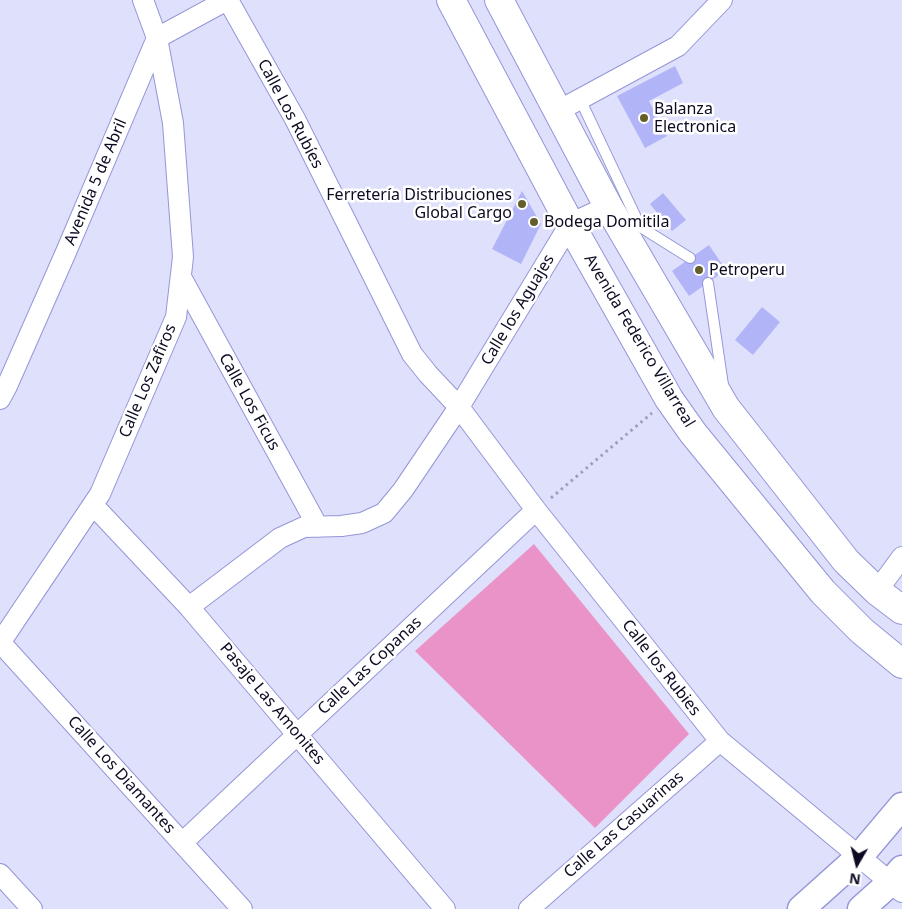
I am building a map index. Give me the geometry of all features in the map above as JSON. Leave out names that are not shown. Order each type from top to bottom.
[{"type":"main road","name":"Avenida Federico Villarreal","points":[[451,0],[570,224],[669,398],[694,433],[823,592],[862,631],[902,664]]},
{"type":"main road","points":[[500,0],[569,106],[608,206],[726,408],[846,561],[877,591],[902,610]]},
{"type":"main road","points":[[694,433],[726,408]]},
{"type":"street","name":"Calle Los Zafiros","points":[[0,642],[100,494],[176,317],[183,257],[173,123],[157,38],[143,0]]},
{"type":"street","points":[[157,38],[227,0]]},
{"type":"street","name":"Calle Los Rubíes","points":[[227,0],[295,119],[412,354],[459,407]]},
{"type":"street","points":[[569,106],[678,46],[722,0]]},
{"type":"street","name":"Avenida 5 de Abril","points":[[0,399],[8,386],[157,38]]},
{"type":"street","points":[[570,224],[608,206]]},
{"type":"street","name":"Calle los Aguajes","points":[[459,407],[570,224]]},
{"type":"street","name":"Calle Los Ficus","points":[[181,277],[318,526]]},
{"type":"street","points":[[189,607],[280,538],[304,527],[341,526],[362,523],[384,513],[459,407]]},
{"type":"street","name":"Calle los Rubies","points":[[459,407],[536,510],[720,742],[859,857],[898,882]]},
{"type":"street","name":"Pasaje Las Amonites","points":[[92,505],[189,607],[445,909]]},
{"type":"street","name":"Calle Las Copanas","points":[[182,843],[536,510]]},
{"type":"street","points":[[877,591],[902,557]]},
{"type":"street","name":"Calle Los Diamantes","points":[[0,642],[242,909]]},
{"type":"street","name":"Calle Las Casuarinas","points":[[529,909],[720,742]]},
{"type":"street","points":[[801,909],[859,857],[902,806]]},
{"type":"street","points":[[0,874],[32,909]]},
{"type":"street","points":[[861,909],[898,882]]},
{"type":"lane","points":[[569,106],[640,226]]},
{"type":"lane","points":[[608,206],[690,258]]},
{"type":"lane","points":[[708,283],[726,408]]},
{"type":"path","points":[[536,510],[669,398]]},
{"type":"shaded area","points":[[534,544],[689,734],[595,828],[415,651]]},
{"type":"building","name":"Balanza Electronica","points":[[675,66],[683,83],[649,101],[667,136],[645,148],[617,96]]},
{"type":"building","points":[[522,191],[541,224],[521,264],[492,249]]},
{"type":"building","name":"Petroperu","points":[[663,193],[686,220],[672,231],[650,204]]},
{"type":"building","name":"Petroperu","points":[[709,245],[726,270],[689,296],[672,271]]},
{"type":"building","name":"Petroperu","points":[[762,307],[780,322],[753,355],[735,340]]},
{"type":"place","name":"Balanza Electronica","points":[[644,118]]},
{"type":"place","name":"Ferretería Distribuciones Global Cargo","points":[[522,204]]},
{"type":"place","name":"Bodega Domitila","points":[[534,222]]},
{"type":"place","name":"Petroperu","points":[[699,270]]}]
